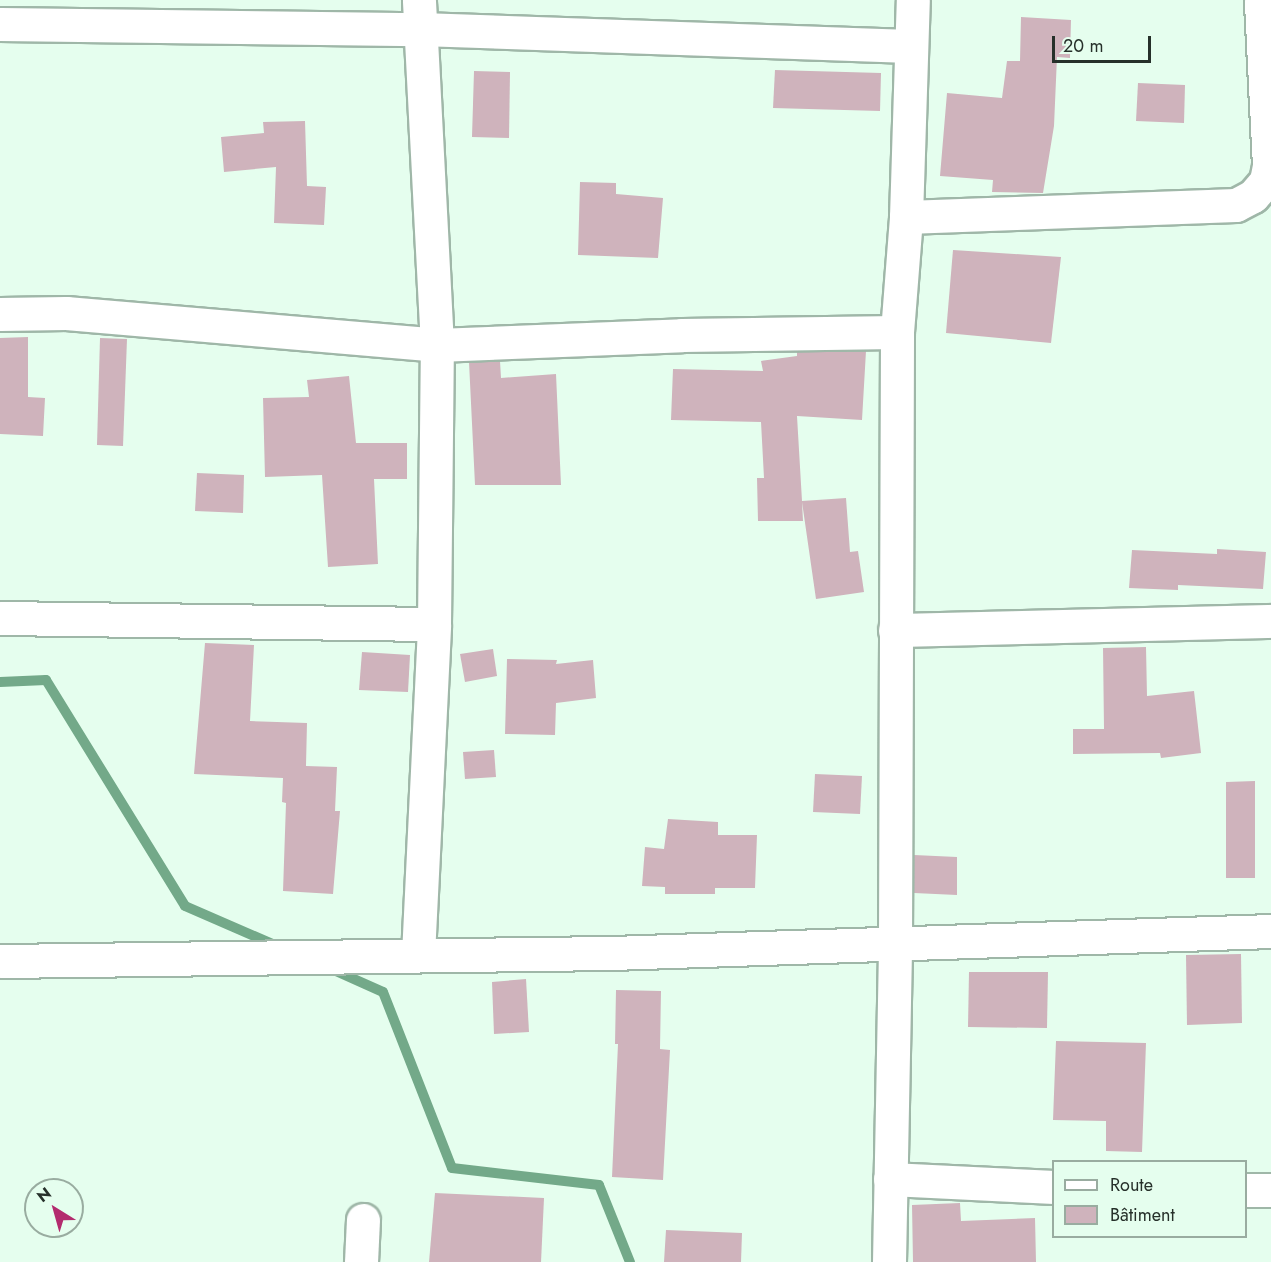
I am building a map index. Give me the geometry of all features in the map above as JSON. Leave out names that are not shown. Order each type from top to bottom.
[{"type":"street","points":[[889,1262],[895,942],[897,332],[906,217],[913,0]]},
{"type":"street","points":[[906,217],[1236,205],[1253,196],[1266,181],[1269,166],[1261,0]]},
{"type":"street","points":[[0,24],[419,14],[910,46]]},
{"type":"street","points":[[418,955],[434,624],[437,345],[419,14]]},
{"type":"street","points":[[0,314],[66,314],[437,345],[682,335],[897,332]]},
{"type":"street","points":[[0,618],[434,624]]},
{"type":"street","points":[[896,630],[1271,621]]},
{"type":"street","points":[[0,961],[612,953],[895,942],[1271,932]]},
{"type":"street","points":[[890,1179],[1052,1187]]},
{"type":"street","points":[[1247,1190],[1271,1190]]},
{"type":"street","points":[[361,1262],[363,1220]]},
{"type":"building","points":[[1021,17],[1071,20],[1070,58],[1057,57],[1054,126],[1043,193],[992,192],[993,180],[940,176],[947,93],[1002,98],[1007,61],[1020,61]]},
{"type":"building","points":[[775,70],[881,73],[880,111],[773,108]]},
{"type":"building","points":[[474,71],[510,72],[509,138],[472,137]]},
{"type":"building","points":[[1138,83],[1185,85],[1184,123],[1136,121]]},
{"type":"building","points":[[305,121],[307,186],[326,187],[324,225],[274,223],[276,167],[224,172],[221,137],[264,133],[263,122]]},
{"type":"building","points":[[580,182],[616,183],[616,194],[663,198],[658,258],[578,255]]},
{"type":"building","points":[[953,250],[1061,257],[1051,343],[946,333]]},
{"type":"building","points":[[28,337],[28,397],[45,398],[43,436],[0,434],[0,338]]},
{"type":"building","points":[[100,338],[127,339],[123,446],[97,445]]},
{"type":"building","points":[[866,351],[862,420],[797,416],[802,501],[846,498],[850,552],[858,551],[864,592],[816,599],[802,502],[803,521],[758,521],[757,478],[764,478],[761,422],[671,420],[673,369],[763,371],[761,361],[797,356],[797,352]]},
{"type":"building","points":[[500,361],[501,378],[556,374],[561,485],[475,485],[469,362]]},
{"type":"building","points":[[349,376],[356,443],[407,443],[407,479],[374,479],[378,564],[328,567],[322,475],[265,477],[263,398],[309,397],[307,380]]},
{"type":"building","points":[[197,473],[244,475],[243,513],[195,511]]},
{"type":"building","points":[[1217,549],[1266,552],[1263,589],[1178,585],[1178,590],[1129,588],[1132,550],[1217,554]]},
{"type":"building","points":[[205,643],[254,645],[250,721],[307,723],[306,766],[337,767],[335,811],[340,811],[333,894],[283,891],[286,803],[282,802],[283,778],[194,774]]},
{"type":"building","points":[[1146,647],[1147,696],[1194,691],[1201,753],[1161,758],[1160,753],[1073,754],[1073,729],[1104,729],[1103,648]]},
{"type":"building","points":[[493,649],[497,676],[465,682],[460,654]]},
{"type":"building","points":[[362,652],[410,655],[408,692],[359,690]]},
{"type":"building","points":[[507,659],[557,660],[556,664],[593,660],[596,698],[556,703],[555,735],[505,734]]},
{"type":"building","points":[[494,750],[496,777],[465,779],[463,752]]},
{"type":"building","points":[[815,774],[862,776],[860,814],[813,812]]},
{"type":"building","points":[[1255,781],[1255,878],[1226,878],[1226,782]]},
{"type":"building","points":[[668,819],[718,822],[718,835],[757,835],[755,888],[715,888],[715,894],[665,894],[665,887],[642,886],[645,847],[664,849]]},
{"type":"building","points":[[914,855],[957,857],[957,895],[914,893]]},
{"type":"building","points":[[1241,954],[1242,1023],[1187,1025],[1186,955]]},
{"type":"building","points":[[969,972],[1048,972],[1047,1028],[968,1027]]},
{"type":"building","points":[[526,979],[529,1032],[494,1034],[492,982]]},
{"type":"building","points":[[616,990],[661,991],[660,1049],[670,1050],[663,1180],[612,1177],[618,1044],[615,1044]]},
{"type":"building","points":[[1056,1041],[1146,1043],[1142,1152],[1106,1151],[1106,1121],[1053,1120]]},
{"type":"building","points":[[435,1193],[544,1198],[541,1262],[429,1262]]},
{"type":"building","points":[[960,1203],[961,1221],[1035,1218],[1036,1262],[913,1262],[912,1205]]},
{"type":"building","points":[[666,1230],[742,1233],[741,1262],[664,1262]]},
{"type":"waterway","points":[[0,682],[46,680],[185,906],[277,946]]},
{"type":"waterway","points":[[327,967],[383,992],[452,1168],[599,1185],[630,1262]]}]
